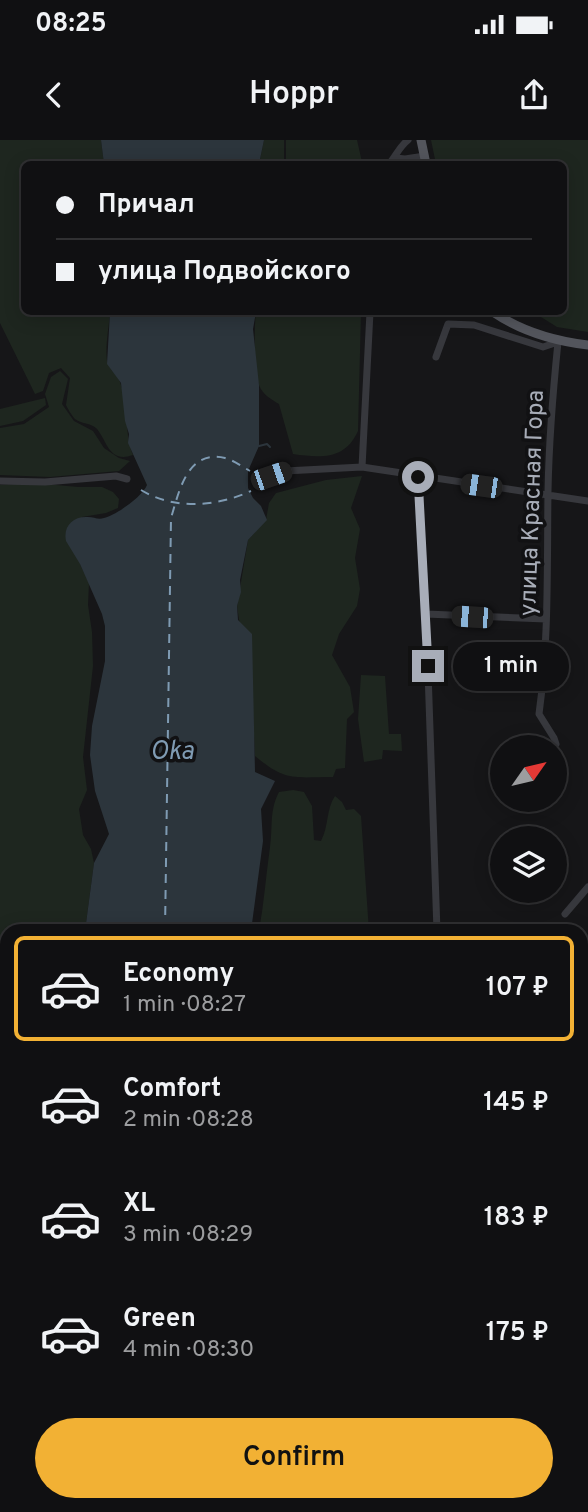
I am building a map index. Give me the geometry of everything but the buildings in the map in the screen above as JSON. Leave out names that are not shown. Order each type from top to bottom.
[{"type":"main road","points":[[421,140],[425,160]]},
{"type":"main road","points":[[497,315],[558,342],[588,345]]},
{"type":"street","points":[[392,161],[408,140]]},
{"type":"street","points":[[396,158],[425,160]]},
{"type":"street","points":[[362,467],[370,315]]},
{"type":"street","points":[[436,357],[448,324],[474,325],[543,347],[558,342]]},
{"type":"street","name":"улица Красная Гора","points":[[551,735],[539,714],[544,674],[552,397],[558,342]]},
{"type":"street","points":[[260,482],[285,471],[362,467],[588,501]]},
{"type":"street","points":[[0,481],[45,482],[116,476],[127,479]]},
{"type":"street","points":[[418,477],[426,614],[437,924]]},
{"type":"street","points":[[426,614],[546,619]]},
{"type":"street","points":[[565,914],[588,887]]},
{"type":"shaded area","points":[[0,140],[101,140],[104,161],[21,161],[21,315],[110,315],[107,361],[120,382],[133,455],[125,457],[113,453],[96,428],[74,418],[66,405],[70,378],[61,368],[49,373],[43,391],[35,394],[0,323]]},
{"type":"shaded area","points":[[264,140],[284,140],[284,161],[260,161]]},
{"type":"shaded area","points":[[286,140],[357,140],[362,161],[286,161]]},
{"type":"shaded area","points":[[431,140],[588,140],[588,332],[557,327],[538,315],[567,315],[567,161],[435,161]]},
{"type":"shaded area","points":[[256,315],[361,315],[358,431],[353,440],[339,452],[322,456],[293,454],[279,404],[262,391],[257,379]]},
{"type":"shaded area","points":[[60,371],[68,379],[62,404],[74,421],[93,431],[104,448],[119,458],[130,461],[119,471],[50,477],[0,475],[0,428],[24,424],[49,407],[45,394],[51,377]]},
{"type":"shaded area","points":[[45,398],[46,405],[23,421],[0,426],[0,409]]},
{"type":"shaded area","points":[[362,476],[351,508],[360,529],[355,558],[360,589],[357,606],[339,634],[332,655],[350,687],[354,712],[347,719],[345,768],[336,769],[333,777],[283,774],[255,756],[253,713],[237,606],[248,540],[266,520],[269,503],[276,493],[326,480]]},
{"type":"shaded area","points":[[34,483],[102,487],[113,492],[119,499],[118,508],[82,517],[80,564],[89,583],[93,666],[83,757],[87,790],[79,809],[83,835],[91,849],[94,863],[86,924],[0,924],[0,485]]},
{"type":"shaded area","points":[[361,675],[385,676],[389,734],[401,734],[402,751],[383,750],[382,759],[364,762],[358,719]]},
{"type":"shaded area","points":[[279,792],[304,792],[312,806],[314,840],[321,841],[335,796],[346,810],[354,809],[361,816],[369,924],[260,924],[272,819]]},
{"type":"water","points":[[101,140],[264,140],[260,161],[104,161]]},
{"type":"water","name":"Oka","points":[[110,315],[255,315],[253,329],[259,385],[259,446],[248,471],[248,488],[267,520],[248,540],[237,606],[238,620],[252,634],[255,772],[275,781],[261,809],[263,841],[252,924],[86,924],[94,863],[109,834],[95,791],[90,755],[92,726],[105,661],[105,626],[80,564],[65,536],[74,520],[88,517],[102,519],[115,514],[135,500],[147,485],[128,443],[121,383],[107,364]]},
{"type":"waterway","points":[[259,446],[267,444],[270,447]]},
{"type":"ferry route","points":[[165,924],[171,518],[187,475],[193,466],[202,460],[212,457],[225,458],[250,471]]},
{"type":"ferry route","points":[[141,490],[167,501],[195,504],[224,500],[251,491]]},
{"type":"route","points":[[418,477],[428,666]]}]
